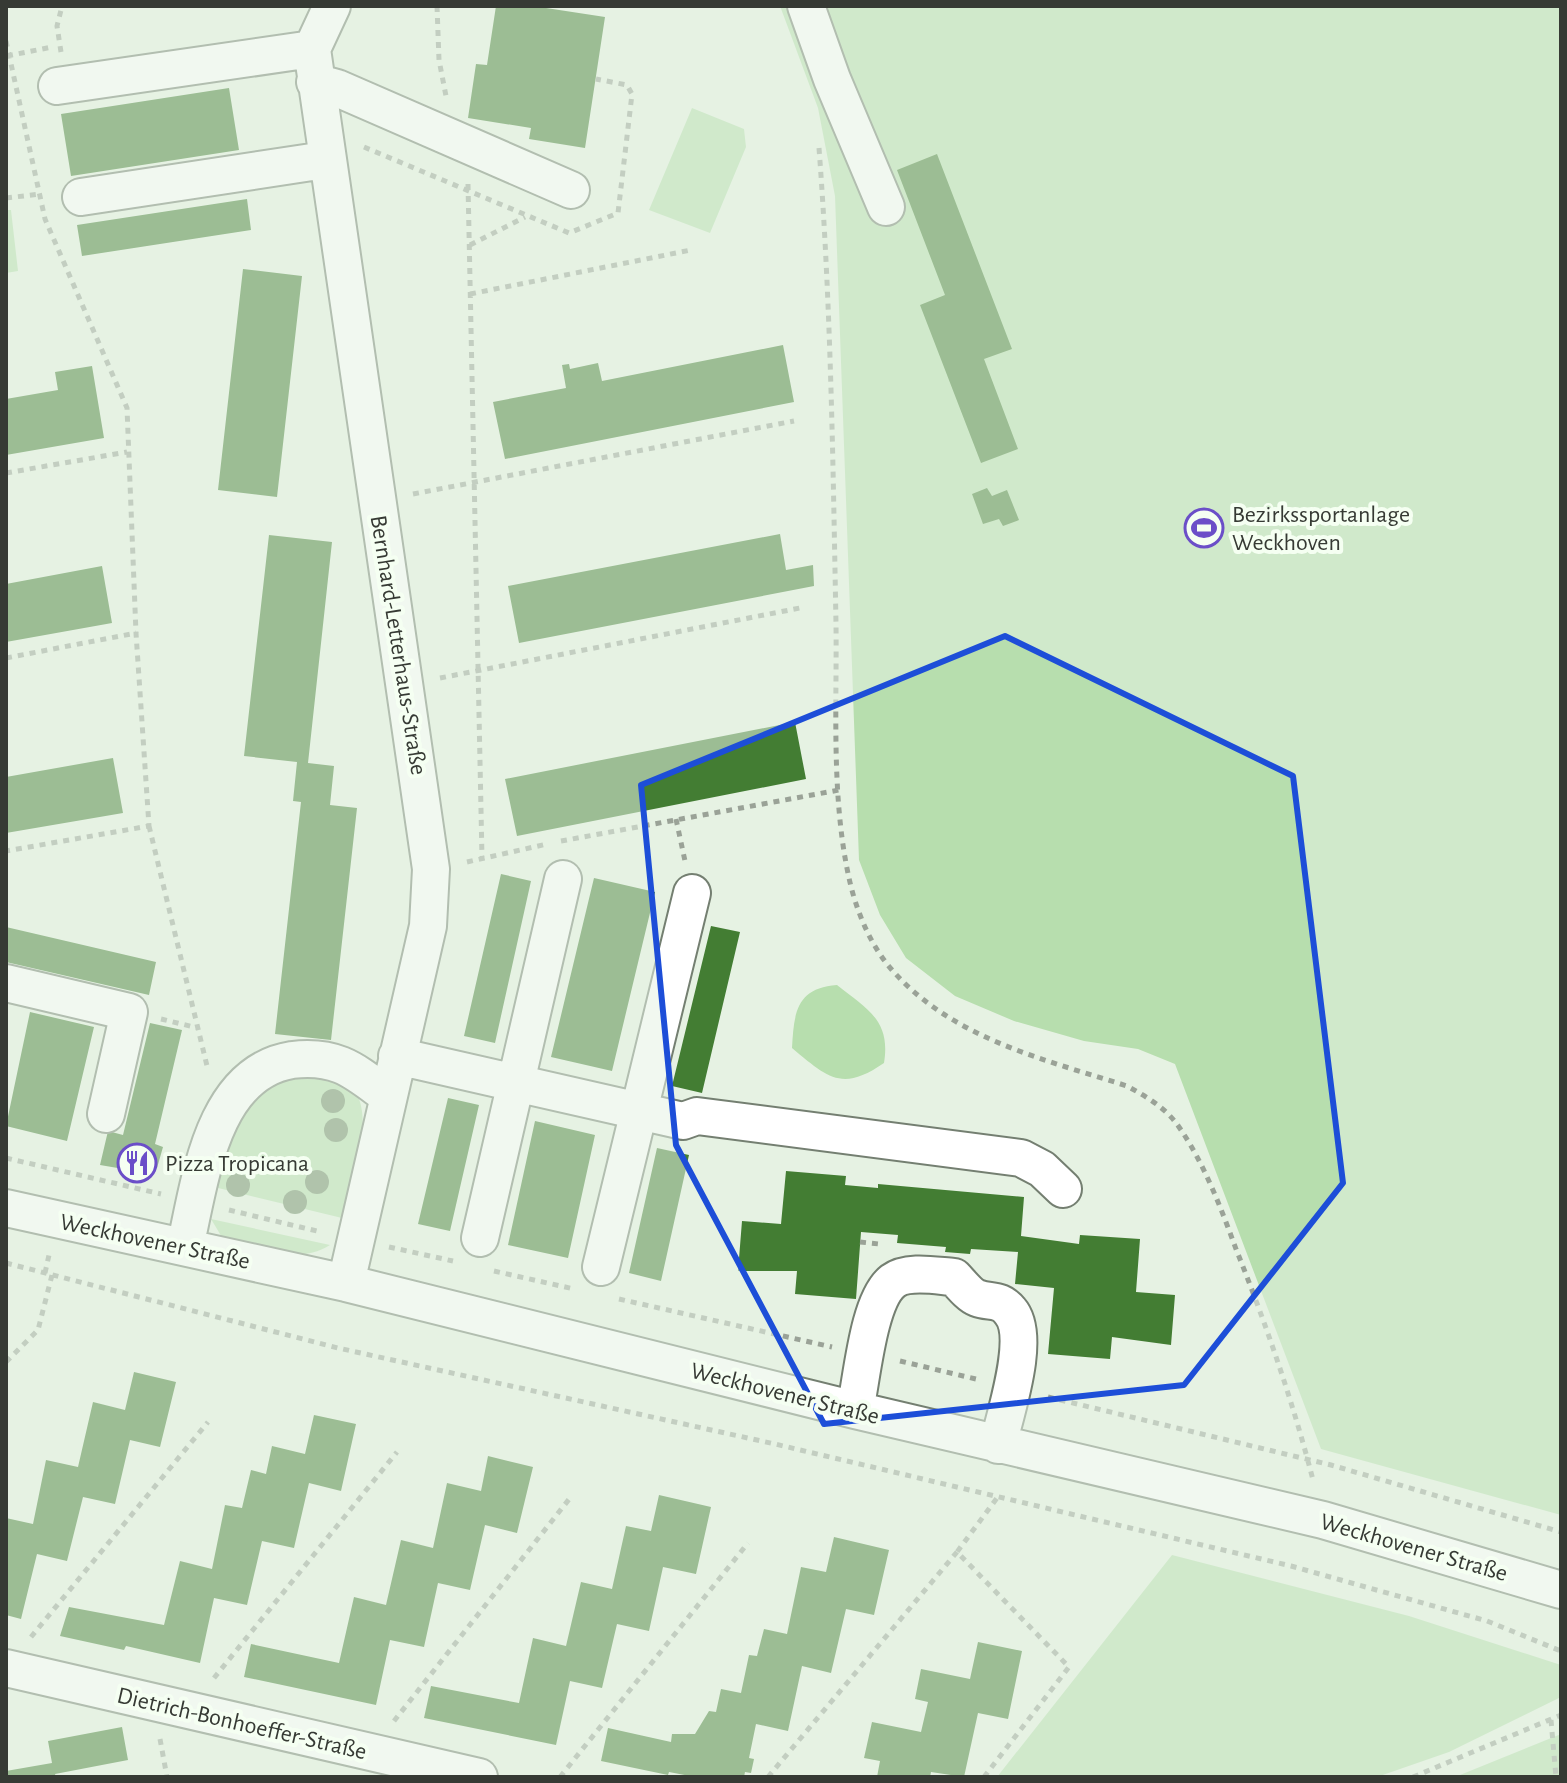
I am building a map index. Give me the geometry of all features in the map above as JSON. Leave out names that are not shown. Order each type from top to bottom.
[{"type":"street","points":[[314,66],[332,6]]},
{"type":"street","points":[[806,6],[832,79],[886,207]]},
{"type":"street","points":[[57,86],[314,66],[337,88],[571,190]]},
{"type":"street","name":"Bernhard-Letterhaus-Straße","points":[[314,66],[325,160],[431,869],[428,926],[346,1283]]},
{"type":"street","points":[[81,197],[325,160]]},
{"type":"street","points":[[477,1257],[563,879]]},
{"type":"street","points":[[601,1286],[638,1112],[692,893]]},
{"type":"street","points":[[7,989],[129,1012],[106,1114]]},
{"type":"street","points":[[397,1056],[683,1121],[697,1116],[712,1117],[1021,1158],[1042,1169],[1063,1189]]},
{"type":"street","points":[[185,1247],[206,1157],[219,1123],[236,1096],[260,1073],[296,1060],[342,1066],[388,1096]]},
{"type":"street","name":"Weckhovener Straße","points":[[6,1208],[346,1283],[998,1445],[1323,1520],[1561,1590]]},
{"type":"street","points":[[855,1410],[880,1299],[894,1280],[911,1276],[954,1277],[975,1298],[998,1300],[1012,1312],[1019,1329],[1011,1388],[998,1445]]},
{"type":"street","name":"Dietrich-Bonhoeffer-Straße","points":[[6,1668],[479,1777]]},
{"type":"path","points":[[437,6],[439,60],[469,191],[482,858]]},
{"type":"path","points":[[6,41],[45,219],[127,408],[136,633],[149,826],[219,1123]]},
{"type":"path","points":[[8,56],[60,45]]},
{"type":"path","points":[[818,143],[829,282],[839,790],[849,877],[858,911],[875,946],[892,970],[964,1029],[1127,1086],[1148,1097],[1179,1127],[1223,1213],[1250,1284],[1308,1459],[1323,1520]]},
{"type":"path","points":[[470,245],[525,217]]},
{"type":"path","points":[[470,294],[691,250]]},
{"type":"path","points":[[377,501],[794,421]]},
{"type":"path","points":[[6,473],[127,452]]},
{"type":"path","points":[[404,685],[800,608]]},
{"type":"path","points":[[6,658],[136,633]]},
{"type":"path","points":[[431,869],[839,790]]},
{"type":"path","points":[[6,851],[149,826]]},
{"type":"path","points":[[157,1018],[198,1028]]},
{"type":"path","points":[[6,1158],[355,1241],[477,1257],[601,1286],[867,1354],[1308,1459],[1561,1532]]},
{"type":"path","points":[[860,1242],[876,1244]]},
{"type":"path","points":[[6,1263],[338,1348],[775,1444],[1291,1566],[1487,1621],[1561,1651]]},
{"type":"path","points":[[6,1362],[38,1330],[52,1275]]},
{"type":"path","points":[[6,1668],[208,1422]]},
{"type":"path","points":[[188,1711],[397,1452]]},
{"type":"path","points":[[369,1752],[570,1498]]},
{"type":"path","points":[[768,1777],[957,1552],[997,1498]]},
{"type":"path","points":[[560,1777],[748,1543]]},
{"type":"path","points":[[957,1552],[1069,1667],[984,1777]]},
{"type":"path","points":[[1413,1777],[1561,1715]]},
{"type":"path","points":[[1551,1720],[1556,1777]]},
{"type":"highlighted area","points":[[1005,636],[1293,776],[1343,1183],[1184,1385],[824,1424],[676,1145],[641,785]]},
{"type":"green space","name":"Bezirkssportanlage Weckhoven","points":[[780,6],[1561,6],[1561,1515],[1321,1449],[1175,1064],[1138,1049],[1084,1041],[1014,1021],[955,996],[906,958],[880,915],[859,860],[835,196],[818,108]]},
{"type":"green space","points":[[692,108],[744,129],[746,147],[710,233],[649,210]]},
{"type":"green space","points":[[6,210],[11,210],[18,271],[6,273]]},
{"type":"green space","points":[[837,985],[867,1009],[884,1036],[884,1063],[869,1072],[846,1079],[826,1074],[792,1048],[796,1013],[805,997],[823,987]]},
{"type":"green space","points":[[303,1069],[340,1077],[353,1088],[361,1104],[361,1142],[342,1218],[214,1187],[232,1124],[251,1096]]},
{"type":"green space","points":[[211,1219],[330,1245],[304,1254],[277,1253],[223,1239]]},
{"type":"green space","points":[[1172,1555],[1409,1616],[1561,1665],[1561,1697],[1449,1752],[1377,1777],[997,1777]]},
{"type":"green space","points":[[1561,1734],[1561,1777],[1455,1777]]},
{"type":"building","points":[[496,6],[533,6],[605,17],[585,148],[529,139],[531,128],[468,118],[476,64],[487,65]]},
{"type":"building","points":[[229,88],[239,150],[71,176],[61,114]]},
{"type":"building","points":[[937,154],[1012,349],[984,359],[1018,449],[981,463],[920,305],[945,295],[897,170]]},
{"type":"building","points":[[247,199],[251,230],[82,256],[77,225]]},
{"type":"building","points":[[243,269],[302,276],[277,497],[218,490]]},
{"type":"building","points":[[783,345],[794,402],[505,459],[493,402],[566,388],[562,365],[569,364],[570,369],[598,363],[602,381]]},
{"type":"building","points":[[92,366],[104,438],[6,455],[6,399],[58,390],[55,372]]},
{"type":"building","points":[[987,488],[992,496],[1007,490],[1019,520],[1003,526],[999,519],[983,524],[972,494]]},
{"type":"building","points":[[780,534],[786,570],[813,565],[814,586],[519,643],[508,586]]},
{"type":"building","points":[[269,535],[332,542],[308,763],[334,766],[330,805],[357,808],[331,1040],[275,1034],[301,802],[293,801],[297,762],[244,756]]},
{"type":"building","points":[[102,566],[112,623],[6,642],[6,584]]},
{"type":"building","points":[[795,722],[806,779],[517,836],[505,779]]},
{"type":"building","points":[[113,758],[123,813],[6,833],[6,777]]},
{"type":"building","points":[[501,874],[531,881],[495,1043],[464,1036]]},
{"type":"building","points":[[594,878],[655,892],[612,1071],[551,1057]]},
{"type":"building","points":[[711,926],[740,932],[702,1093],[672,1086]]},
{"type":"building","points":[[6,927],[156,962],[149,995],[6,962]]},
{"type":"building","points":[[30,1012],[94,1027],[67,1141],[6,1126]]},
{"type":"building","points":[[150,1023],[182,1030],[155,1144],[163,1147],[157,1168],[147,1173],[100,1165],[108,1131],[123,1135]]},
{"type":"building","points":[[448,1098],[479,1105],[450,1231],[418,1224]]},
{"type":"building","points":[[535,1121],[595,1135],[568,1258],[508,1245]]},
{"type":"building","points":[[657,1148],[689,1155],[661,1281],[629,1273]]},
{"type":"building","points":[[786,1171],[846,1176],[845,1185],[878,1188],[878,1184],[1024,1197],[1021,1236],[1079,1244],[1080,1235],[1140,1239],[1136,1292],[1175,1295],[1171,1345],[1112,1337],[1110,1359],[1048,1354],[1054,1288],[1015,1284],[1018,1252],[971,1249],[970,1254],[945,1252],[946,1247],[897,1243],[898,1235],[861,1232],[856,1299],[795,1294],[797,1271],[738,1271],[742,1221],[781,1224]]},
{"type":"building","points":[[134,1372],[176,1382],[160,1447],[130,1440],[115,1504],[83,1497],[67,1561],[37,1554],[21,1619],[6,1615],[6,1518],[33,1524],[46,1460],[78,1467],[93,1402],[125,1410]]},
{"type":"building","points":[[314,1415],[356,1424],[341,1491],[309,1483],[294,1548],[262,1541],[247,1605],[214,1598],[200,1663],[126,1646],[124,1650],[60,1636],[69,1607],[164,1625],[180,1561],[212,1569],[225,1505],[242,1508],[251,1470],[266,1474],[272,1446],[305,1454]]},
{"type":"building","points":[[488,1456],[533,1467],[517,1533],[485,1525],[470,1590],[438,1583],[424,1647],[390,1640],[376,1705],[244,1677],[251,1644],[339,1663],[354,1597],[386,1605],[401,1540],[433,1548],[447,1483],[481,1491]]},
{"type":"building","points":[[659,1495],[711,1507],[696,1574],[663,1567],[649,1631],[617,1624],[602,1688],[570,1681],[556,1745],[424,1718],[431,1686],[519,1703],[533,1638],[566,1646],[581,1582],[612,1589],[626,1526],[651,1531]]},
{"type":"building","points":[[834,1537],[889,1550],[874,1615],[846,1609],[831,1673],[802,1666],[788,1731],[756,1724],[749,1758],[754,1759],[751,1773],[745,1772],[744,1777],[695,1777],[669,1772],[668,1775],[601,1761],[608,1728],[671,1742],[672,1734],[695,1734],[709,1711],[716,1712],[721,1689],[741,1693],[749,1655],[757,1656],[764,1629],[787,1634],[801,1567],[826,1572]]},
{"type":"building","points":[[978,1642],[1022,1651],[1008,1719],[978,1713],[964,1777],[931,1772],[930,1777],[877,1777],[880,1761],[864,1758],[872,1722],[921,1732],[928,1702],[915,1699],[921,1669],[970,1679]]},
{"type":"building","points":[[122,1727],[128,1760],[55,1774],[56,1777],[6,1777],[6,1771],[52,1763],[48,1741]]},
{"type":"place","name":"Bezirkssportanlage Weckhoven","points":[[1204,528]]},
{"type":"place","name":"Pizza Tropicana","points":[[137,1163]]}]
